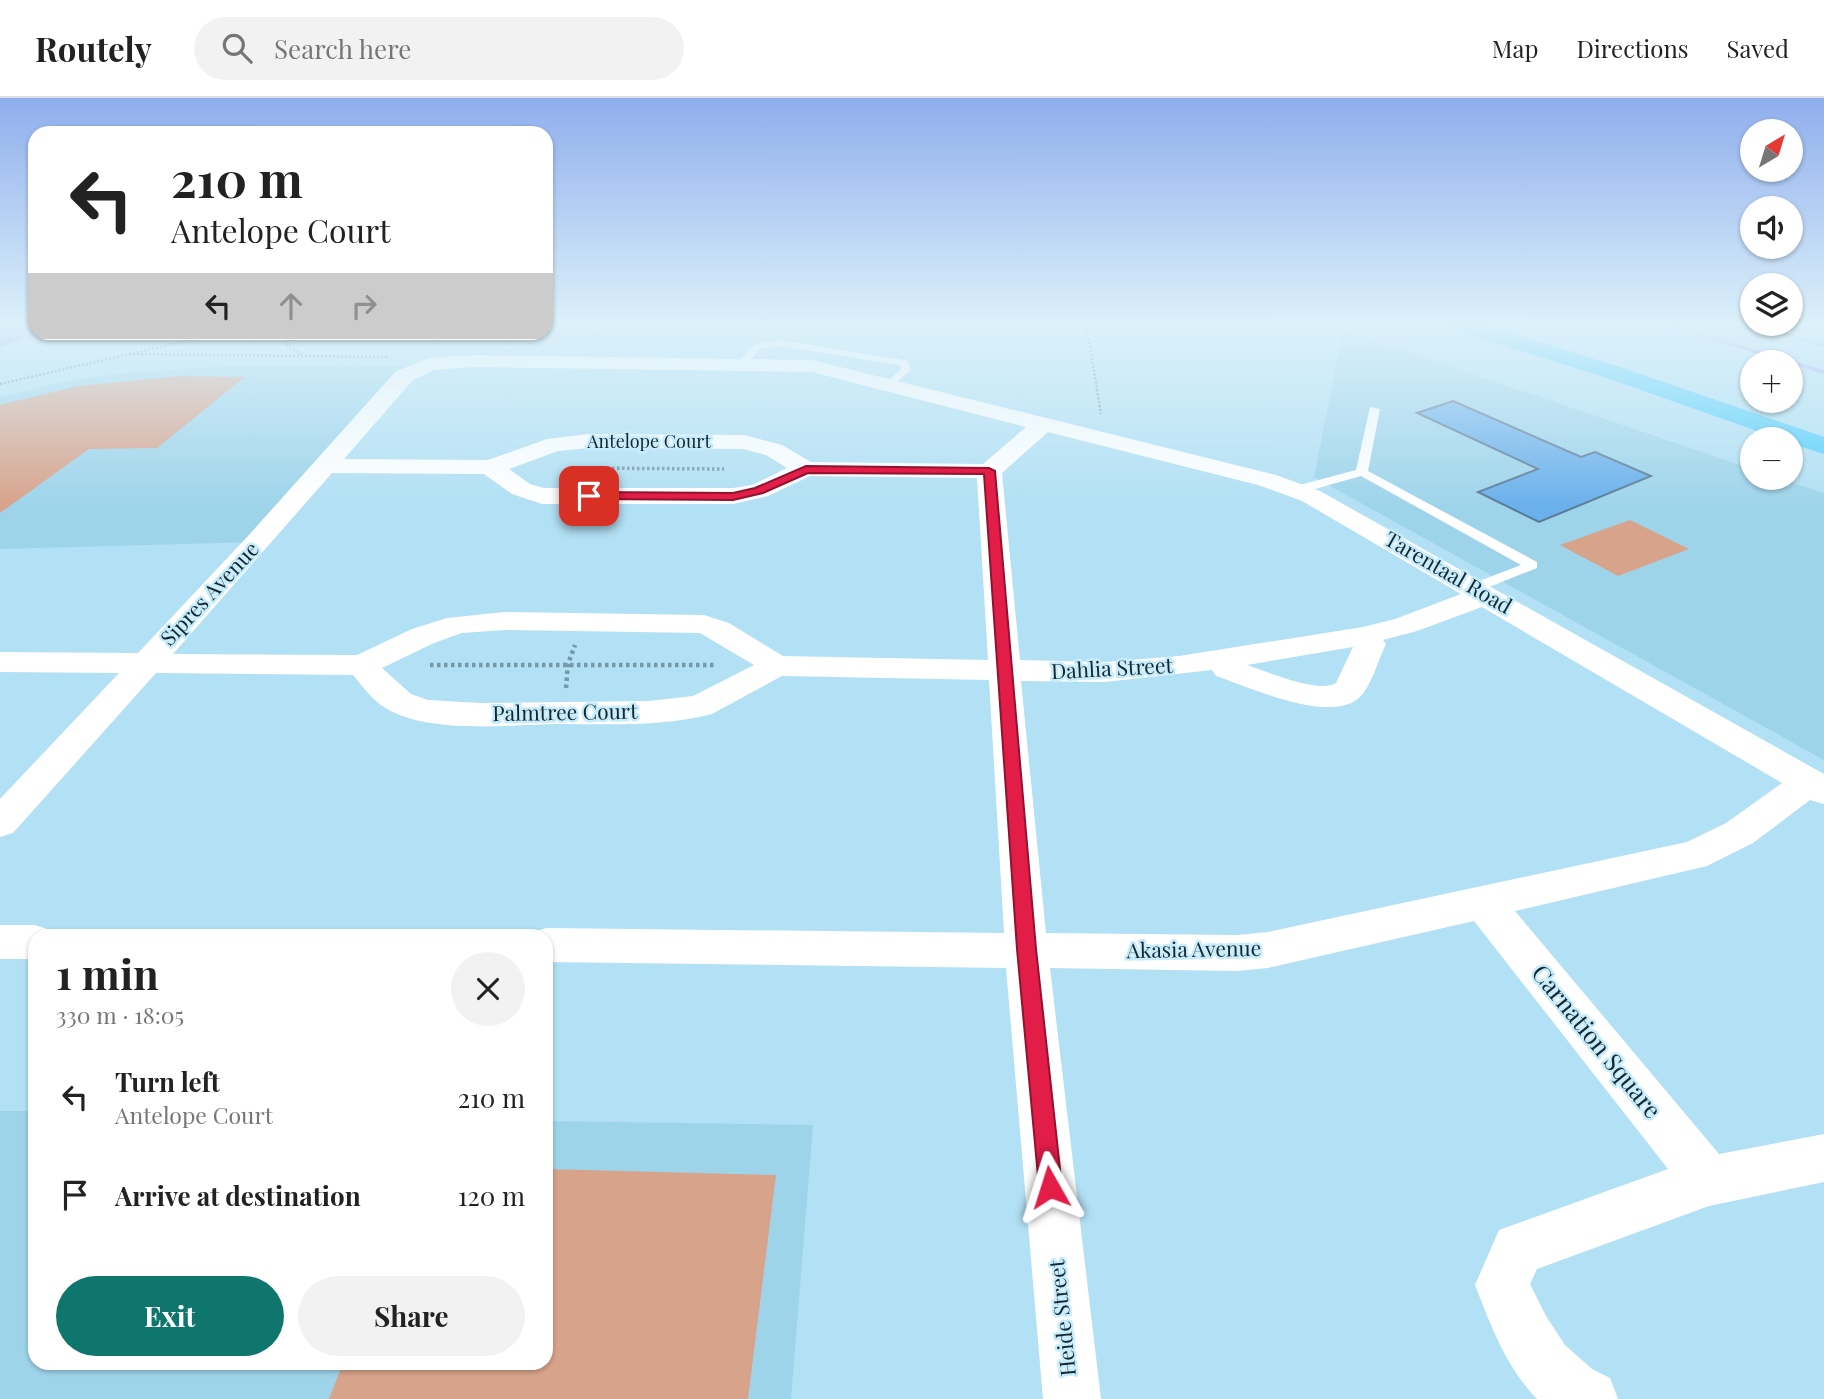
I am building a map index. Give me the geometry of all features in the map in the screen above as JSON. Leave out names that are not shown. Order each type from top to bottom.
[{"type":"highway","points":[[1648,385],[1824,446]]},
{"type":"highway","points":[[1716,385],[1726,388]]},
{"type":"highway","points":[[1797,413],[1824,422]]},
{"type":"street","name":"Sipres Avenue","points":[[0,823],[327,466],[397,385]]},
{"type":"street","name":"Tarentaal Road","points":[[888,385],[1267,480],[1297,490],[1480,591],[1816,786]]},
{"type":"street","points":[[490,467],[521,489],[542,496],[733,496],[759,491],[806,469],[989,471],[1042,425]]},
{"type":"street","name":"Antelope Court","points":[[327,466],[490,467],[555,444],[589,441],[744,442],[774,450],[806,469]]},
{"type":"street","name":"Heide Street","points":[[989,471],[1026,949],[1072,1399]]},
{"type":"street","name":"Dahlia Street","points":[[1004,672],[1119,671],[1220,659],[1363,636],[1429,617],[1480,591]]},
{"type":"street","points":[[0,662],[362,665],[423,636],[458,624],[584,621],[704,624],[732,636],[776,666]]},
{"type":"street","points":[[1220,659],[1227,669],[1307,695],[1338,697],[1349,689],[1370,644],[1363,636]]},
{"type":"street","name":"Palmtree Court","points":[[362,665],[386,692],[412,709],[481,714],[649,712],[701,706],[776,666],[1004,672]]},
{"type":"street","name":"Akasia Avenue","points":[[553,945],[1248,952],[1663,864],[1715,848],[1816,786]]},
{"type":"street","name":"Carnation Square","points":[[1483,902],[1709,1181]]},
{"type":"street","points":[[0,942],[28,942]]},
{"type":"street","points":[[1589,1399],[1566,1388],[1526,1341],[1502,1285],[1518,1249],[1709,1181],[1824,1158]]},
{"type":"lane","points":[[1362,472],[1374,409]]},
{"type":"lane","points":[[1297,490],[1362,472],[1532,565],[1480,591]]},
{"type":"path","points":[[1042,425],[1101,417],[1096,385]]},
{"type":"path","points":[[582,468],[727,469]]},
{"type":"path","points":[[563,713],[568,664],[584,621]]},
{"type":"path","points":[[362,665],[776,666]]},
{"type":"shaded area","points":[[51,385],[405,385],[258,542],[0,549],[0,397]]},
{"type":"shaded area","points":[[235,385],[157,448],[89,449],[0,513],[0,405],[78,386]]},
{"type":"shaded area","points":[[1332,385],[1504,385],[1740,465],[1740,490],[1803,490],[1803,486],[1824,493],[1824,760],[1314,477]]},
{"type":"shaded area","points":[[1630,520],[1689,549],[1618,576],[1560,545]]},
{"type":"shaded area","points":[[0,1111],[28,1111],[28,1370],[553,1370],[553,1121],[813,1125],[791,1399],[0,1399]]},
{"type":"shaded area","points":[[553,1169],[776,1175],[748,1399],[329,1399],[340,1370],[553,1370]]},
{"type":"building","points":[[1453,401],[1581,457],[1595,452],[1651,476],[1539,522],[1478,492],[1538,469],[1417,413]]},
{"type":"route","points":[[589,496],[733,496],[759,491],[806,469],[989,471],[1026,949],[1050,1187]]}]
